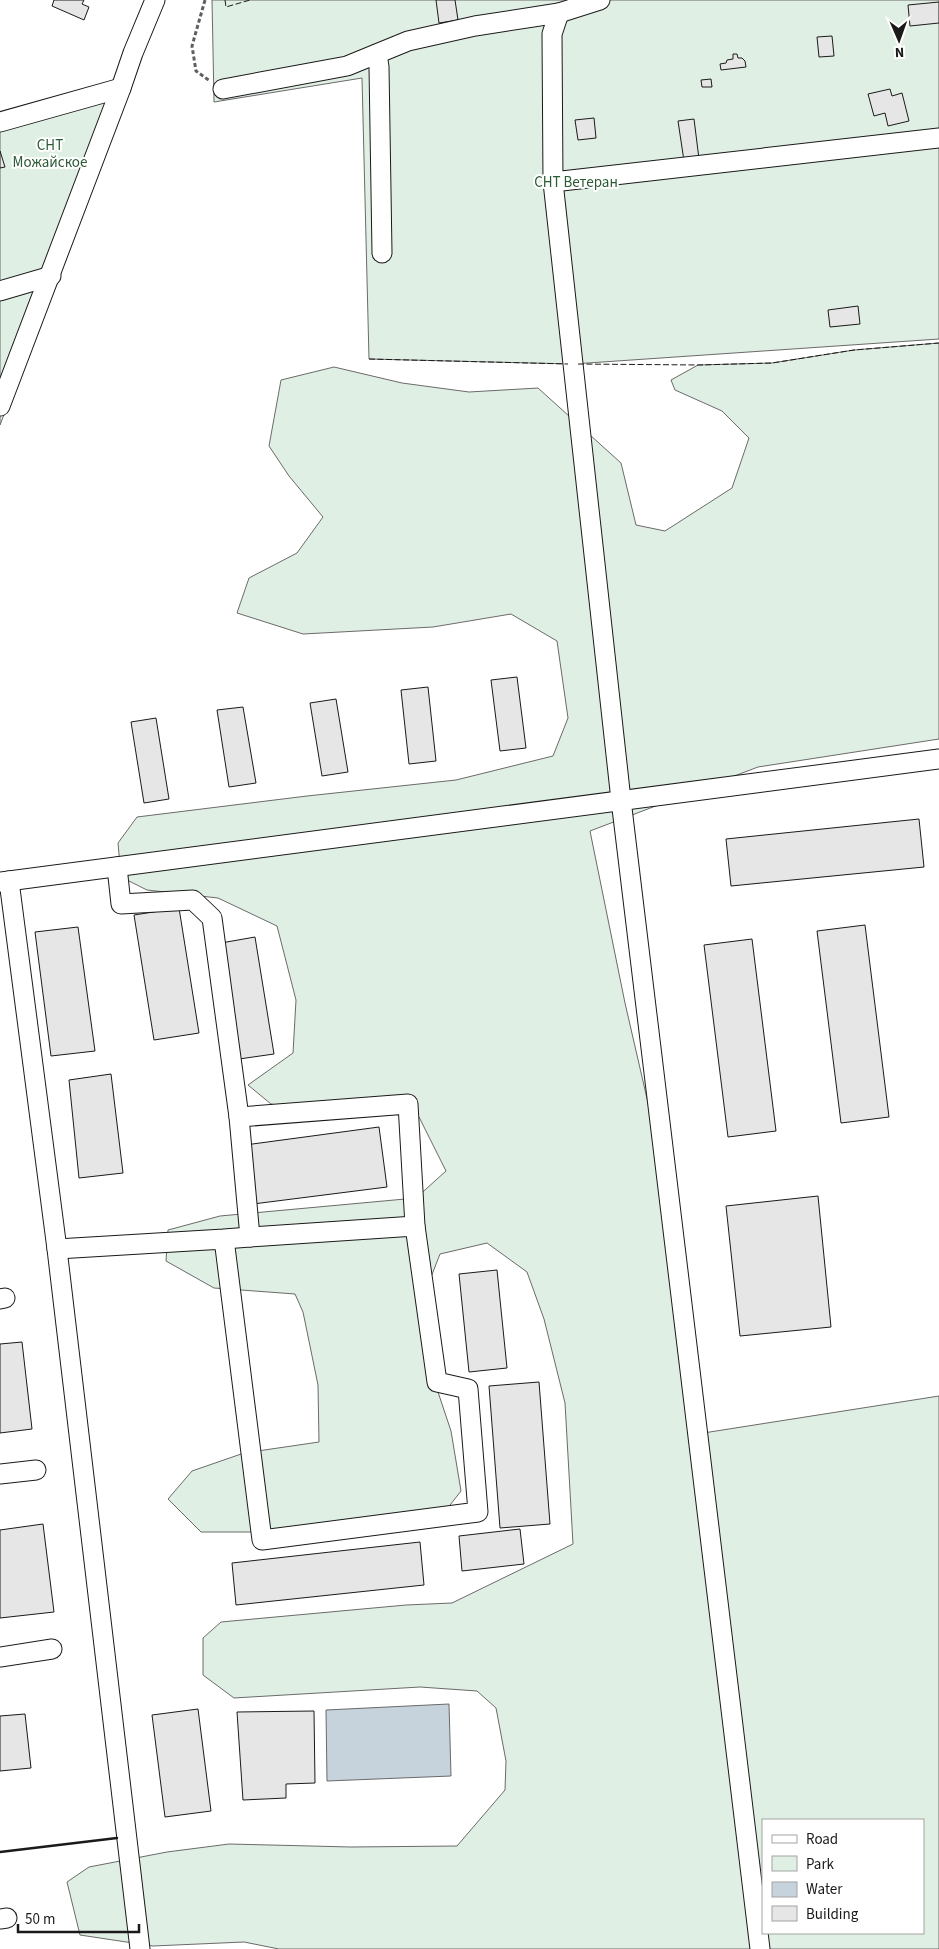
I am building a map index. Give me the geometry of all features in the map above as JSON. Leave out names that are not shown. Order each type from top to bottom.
[{"type":"street","points":[[0,406],[122,88],[133,53],[155,0]]},
{"type":"street","points":[[223,90],[347,66],[408,41],[475,26],[559,13],[600,0]]},
{"type":"street","points":[[559,13],[552,34],[553,182],[621,800],[760,1949]]},
{"type":"street","points":[[377,54],[379,67],[382,253]]},
{"type":"street","points":[[0,122],[122,88]]},
{"type":"street","points":[[553,182],[939,138]]},
{"type":"street","points":[[0,291],[51,276]]},
{"type":"street","points":[[140,1949],[57,1249],[5,881],[939,759]]},
{"type":"street","points":[[117,867],[121,904],[194,900],[212,918],[239,1117],[250,1237]]},
{"type":"street","points":[[224,1238],[262,1540],[478,1512],[468,1389],[437,1382],[415,1226],[408,1104],[239,1117]]},
{"type":"street","points":[[57,1249],[415,1226]]},
{"type":"street","points":[[0,1474],[36,1470]]},
{"type":"street","points":[[0,1657],[52,1649]]},
{"type":"path","points":[[205,0],[192,46],[196,71],[223,90]]},
{"type":"green space","name":"СНТ Ветеран","points":[[212,0],[939,0],[939,339],[573,364],[369,359],[362,78],[214,102]]},
{"type":"green space","name":"СНТ Можайское","points":[[129,88],[0,425],[0,114]]},
{"type":"green space","points":[[939,343],[939,739],[758,767],[590,831],[625,1003],[660,1155],[697,1434],[939,1396],[939,1949],[279,1949],[244,1942],[153,1946],[80,1935],[67,1882],[89,1867],[167,1852],[229,1844],[351,1847],[457,1846],[505,1790],[506,1761],[496,1708],[477,1691],[420,1687],[234,1698],[203,1675],[203,1638],[221,1622],[406,1605],[452,1603],[573,1544],[565,1403],[544,1319],[527,1272],[487,1243],[440,1254],[424,1295],[428,1362],[451,1431],[461,1491],[443,1514],[280,1532],[201,1532],[168,1499],[192,1471],[244,1453],[319,1442],[318,1385],[303,1312],[295,1294],[214,1288],[166,1261],[168,1230],[220,1216],[416,1198],[446,1171],[419,1117],[398,1110],[323,1113],[271,1104],[248,1085],[293,1053],[296,1000],[277,926],[218,898],[147,890],[121,877],[118,843],[137,817],[456,780],[553,756],[568,718],[557,641],[511,614],[433,627],[303,634],[237,613],[249,578],[297,553],[323,517],[289,476],[269,446],[281,380],[334,367],[402,383],[469,392],[538,388],[621,463],[636,525],[665,531],[732,488],[749,438],[722,411],[675,390],[671,380],[698,365],[772,363],[854,350]]},
{"type":"water","points":[[449,1704],[451,1776],[327,1781],[326,1710]]},
{"type":"building","points":[[54,0],[84,0],[82,4],[89,7],[84,20],[52,6]]},
{"type":"building","points":[[436,0],[455,0],[458,20],[439,23]]},
{"type":"building","points":[[939,2],[939,23],[910,26],[908,5]]},
{"type":"building","points":[[832,36],[834,56],[819,57],[817,37]]},
{"type":"building","points":[[733,54],[737,54],[738,58],[742,58],[745,61],[746,67],[721,70],[720,64],[733,59]]},
{"type":"building","points":[[711,79],[712,87],[702,87],[701,80]]},
{"type":"building","points":[[890,89],[892,96],[902,93],[909,121],[888,126],[885,113],[874,116],[868,94]]},
{"type":"building","points":[[594,118],[596,138],[578,140],[575,120]]},
{"type":"building","points":[[694,119],[699,159],[684,161],[678,121]]},
{"type":"building","points":[[0,151],[5,167],[0,168]]},
{"type":"building","points":[[858,306],[860,324],[830,327],[828,310]]},
{"type":"building","points":[[517,677],[526,748],[500,751],[491,680]]},
{"type":"building","points":[[428,687],[436,761],[409,764],[401,690]]},
{"type":"building","points":[[336,699],[348,772],[322,776],[310,703]]},
{"type":"building","points":[[243,707],[256,783],[229,787],[217,710]]},
{"type":"building","points":[[156,718],[169,799],[144,803],[131,722]]},
{"type":"building","points":[[919,819],[924,867],[731,886],[726,839]]},
{"type":"building","points":[[179,908],[199,1033],[154,1040],[134,915]]},
{"type":"building","points":[[865,925],[889,1117],[841,1123],[817,931]]},
{"type":"building","points":[[78,927],[95,1051],[51,1056],[35,932]]},
{"type":"building","points":[[255,937],[274,1054],[239,1059],[221,943]]},
{"type":"building","points":[[752,939],[776,1131],[728,1137],[704,945]]},
{"type":"building","points":[[111,1074],[123,1173],[79,1178],[69,1080]]},
{"type":"building","points":[[379,1127],[387,1187],[253,1204],[245,1145]]},
{"type":"building","points":[[818,1196],[831,1327],[740,1336],[726,1206]]},
{"type":"building","points":[[497,1270],[507,1368],[469,1372],[459,1274]]},
{"type":"building","points":[[22,1342],[32,1429],[0,1433],[0,1344]]},
{"type":"building","points":[[539,1382],[550,1524],[500,1528],[489,1386]]},
{"type":"building","points":[[43,1524],[54,1612],[0,1618],[0,1530]]},
{"type":"building","points":[[520,1529],[524,1564],[462,1571],[459,1536]]},
{"type":"building","points":[[420,1542],[424,1585],[236,1605],[232,1563]]},
{"type":"building","points":[[198,1709],[211,1811],[165,1817],[152,1715]]},
{"type":"building","points":[[314,1711],[315,1783],[286,1784],[286,1798],[243,1800],[237,1712]]},
{"type":"building","points":[[25,1714],[31,1768],[0,1771],[0,1716]]},
{"type":"fence","points":[[225,0],[226,7],[250,0]]},
{"type":"fence","points":[[578,364],[698,365],[772,363],[854,350],[939,343]]},
{"type":"fence","points":[[369,359],[568,364]]},
{"type":"wall","points":[[0,1852],[117,1838]]}]
